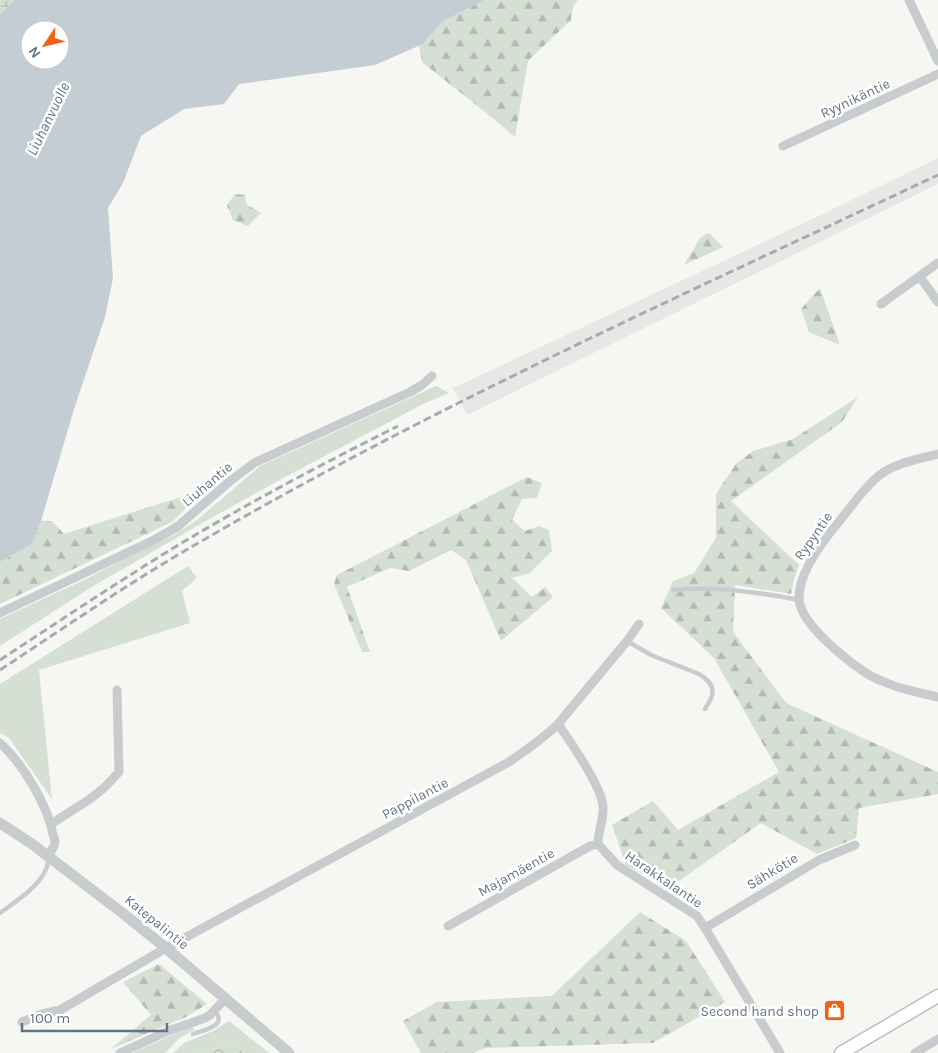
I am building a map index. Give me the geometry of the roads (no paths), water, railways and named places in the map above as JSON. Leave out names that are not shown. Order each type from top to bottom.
[{"type":"main road","points":[[841,1053],[938,996]]},
{"type":"street","points":[[910,0],[938,61]]},
{"type":"street","name":"Ryynikäntie","points":[[783,146],[938,74]]},
{"type":"street","points":[[881,304],[938,263]]},
{"type":"street","points":[[920,277],[938,302]]},
{"type":"street","name":"Liuhantie","points":[[0,613],[152,541],[177,527],[254,463],[410,392],[432,376]]},
{"type":"street","name":"Rypyntie","points":[[799,600],[804,572],[808,564],[833,528],[865,489],[881,474],[899,464],[938,454]]},
{"type":"street","points":[[799,600],[801,611],[808,622],[829,644],[864,672],[887,684],[938,697]]},
{"type":"street","name":"Pappilantie","points":[[22,1022],[42,1014],[60,1010],[166,948],[509,762],[538,743],[558,724],[639,624]]},
{"type":"street","points":[[51,824],[90,799],[105,787],[118,772],[117,690]]},
{"type":"street","points":[[558,724],[590,774],[603,803],[598,844]]},
{"type":"street","points":[[0,744],[10,752],[23,770],[38,795],[51,824],[55,842],[49,856]]},
{"type":"street","name":"Katepalintie","points":[[0,824],[49,856],[125,914],[289,1053]]},
{"type":"street","name":"Majamäentie","points":[[448,926],[590,846],[598,844]]},
{"type":"street","name":"Harakkalantie","points":[[598,844],[617,865],[697,916],[780,1053]]},
{"type":"street","name":"Sähkötie","points":[[705,928],[819,860],[855,845]]},
{"type":"street","points":[[120,1053],[168,1031],[199,1021],[210,1015],[225,999]]},
{"type":"street","points":[[915,1053],[938,1039]]},
{"type":"lane","points":[[673,590],[687,588],[721,590],[799,600]]},
{"type":"lane","points":[[627,640],[651,655],[700,674],[705,678],[713,688],[713,693],[711,700],[704,709]]},
{"type":"lane","points":[[0,912],[38,882],[47,869],[49,856]]},
{"type":"lane","points":[[193,1034],[216,1025],[219,1020],[218,1014],[214,1010]]},
{"type":"water","name":"Liuhanvuolle","points":[[14,0],[484,0],[442,22],[423,44],[375,65],[239,84],[224,104],[184,109],[141,136],[123,183],[108,208],[113,278],[105,317],[75,406],[41,521],[32,544],[0,562],[0,14]]},
{"type":"railway","points":[[0,670],[96,606],[193,546],[375,446],[561,352],[938,175]]},
{"type":"railway","points":[[0,660],[185,541],[290,482],[398,426]]},
{"type":"place","name":"Second hand shop","points":[[835,1011]]}]
